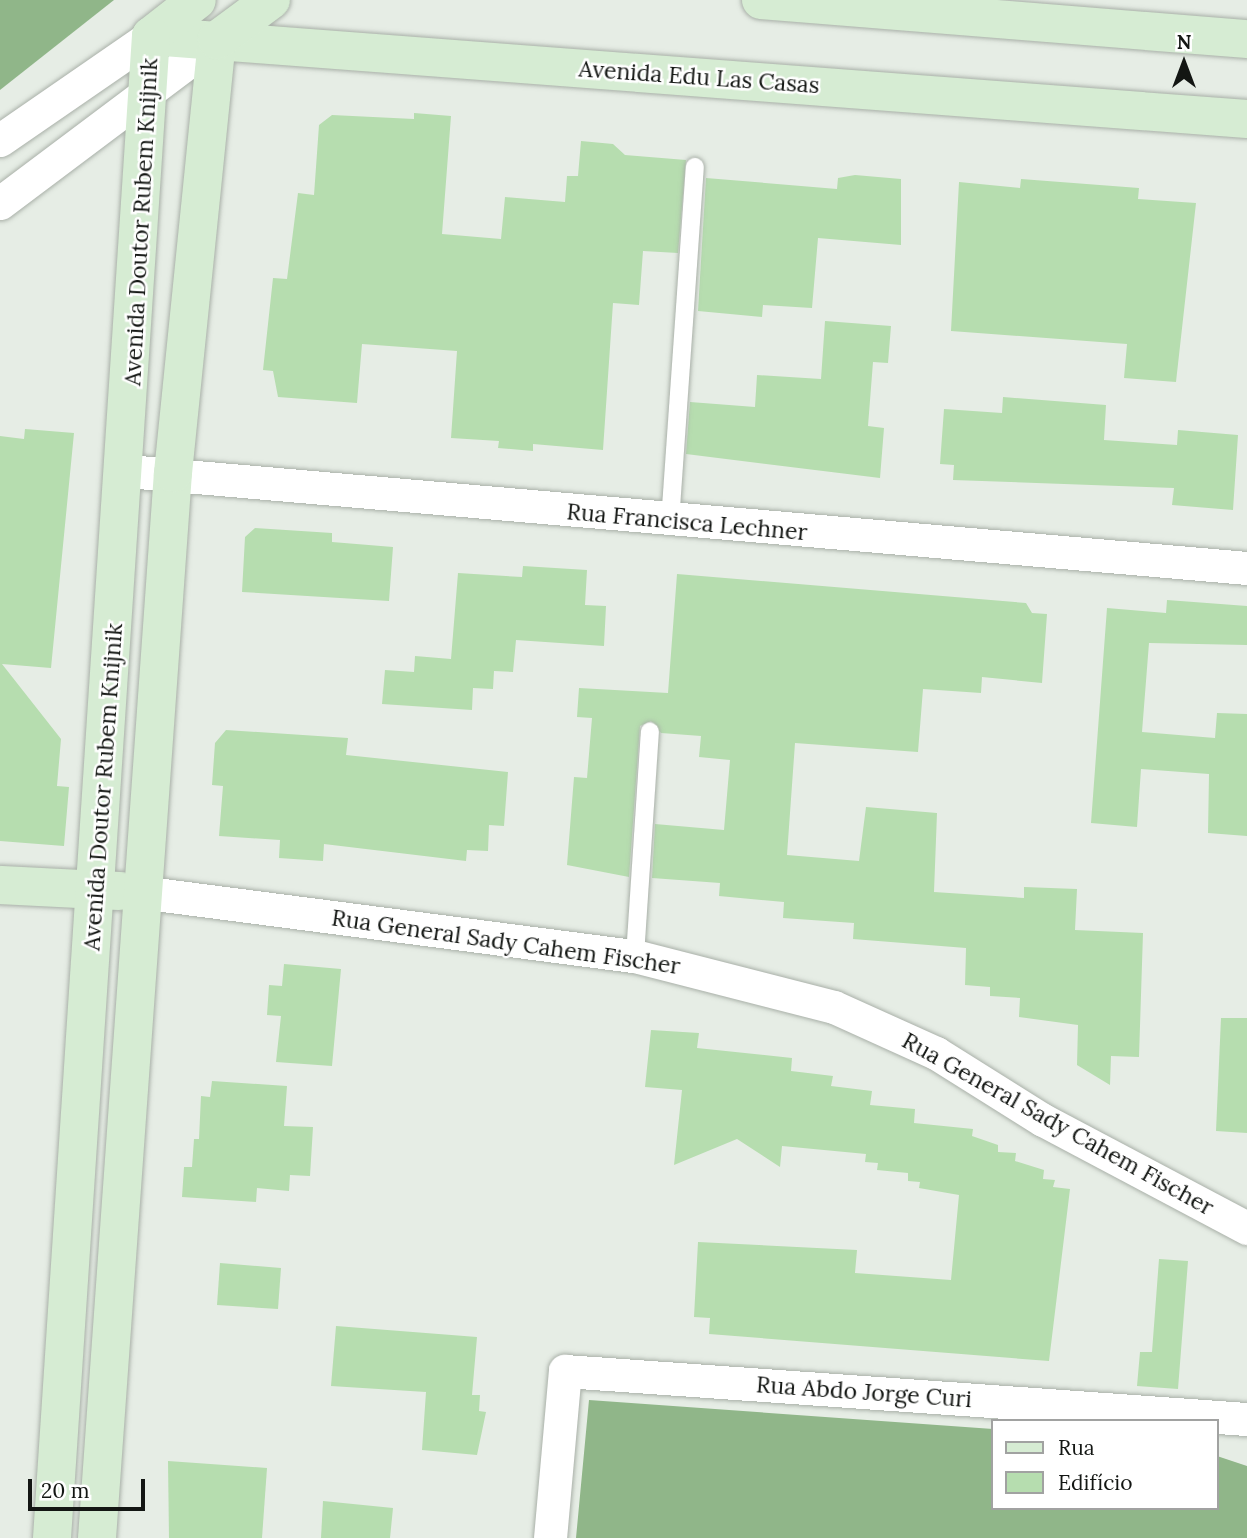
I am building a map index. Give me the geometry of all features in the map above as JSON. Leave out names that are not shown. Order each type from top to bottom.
[{"type":"street","points":[[0,140],[151,36],[197,0]]},
{"type":"street","points":[[0,203],[148,86],[271,0]]},
{"type":"street","points":[[761,0],[986,10],[1247,39]]},
{"type":"street","name":"Avenida Edu Las Casas","points":[[151,36],[1247,119]]},
{"type":"street","name":"Avenida Doutor Rubem Knijnik","points":[[51,1538],[127,471],[151,36]]},
{"type":"street","name":"Avenida Doutor Rubem Knijnik","points":[[97,1538],[140,892],[173,473],[217,40]]},
{"type":"street","name":"Rua Francisca Lechner","points":[[127,471],[173,473],[670,522],[1247,568]]},
{"type":"street","name":"Rua General Sady Cahem Fischer","points":[[0,885],[140,892],[635,956],[834,1007],[936,1053],[1043,1120],[1247,1228]]},
{"type":"street","name":"Rua Abdo Jorge Curi","points":[[550,1538],[565,1371],[1247,1419]]},
{"type":"street","points":[[60,1417],[104,1420]]},
{"type":"lane","points":[[670,522],[695,167]]},
{"type":"lane","points":[[635,956],[650,732]]},
{"type":"green space","points":[[0,0],[114,0],[0,90]]},
{"type":"green space","points":[[589,1400],[992,1429],[992,1510],[1219,1510],[1219,1457],[1247,1466],[1247,1538],[576,1538]]},
{"type":"building","points":[[414,113],[451,116],[442,234],[501,239],[505,197],[565,202],[567,176],[578,176],[581,141],[613,144],[625,155],[686,160],[678,253],[643,251],[639,305],[613,303],[603,450],[533,444],[533,451],[498,448],[499,441],[451,438],[457,351],[362,344],[357,403],[278,397],[273,371],[263,370],[273,278],[287,279],[298,193],[314,195],[319,125],[332,115],[414,119]]},
{"type":"building","points":[[855,175],[901,179],[901,245],[818,238],[812,308],[763,305],[762,317],[698,311],[706,178],[837,189],[838,178]]},
{"type":"building","points":[[1021,179],[1139,188],[1138,199],[1196,203],[1176,382],[1124,378],[1127,344],[951,331],[959,182],[1020,188]]},
{"type":"building","points":[[825,321],[891,326],[888,363],[873,362],[868,426],[884,428],[880,478],[686,454],[690,402],[755,407],[757,375],[821,379]]},
{"type":"building","points":[[1003,397],[1106,405],[1104,440],[1177,445],[1178,430],[1238,435],[1233,510],[1172,505],[1174,488],[953,480],[954,465],[940,464],[944,409],[1002,413]]},
{"type":"building","points":[[25,429],[74,433],[51,668],[2,664],[61,739],[57,786],[69,787],[64,846],[0,841],[0,436],[24,439]]},
{"type":"building","points":[[255,528],[332,533],[332,542],[393,547],[389,601],[242,592],[245,537]]},
{"type":"building","points":[[523,566],[587,570],[585,605],[606,606],[604,646],[516,640],[513,672],[494,671],[493,689],[473,688],[472,710],[382,704],[385,670],[414,672],[415,656],[451,659],[458,573],[522,577]]},
{"type":"building","points":[[677,574],[1026,603],[1032,613],[1047,614],[1042,683],[982,677],[981,693],[923,689],[918,752],[795,743],[787,855],[859,861],[866,807],[937,813],[934,892],[1024,898],[1024,887],[1077,889],[1075,930],[1143,933],[1139,1057],[1111,1056],[1110,1085],[1077,1065],[1078,1025],[1019,1017],[1020,998],[990,996],[990,987],[965,985],[966,948],[853,939],[854,923],[783,918],[784,902],[719,896],[720,883],[652,878],[655,824],[724,830],[730,760],[699,757],[701,736],[661,733],[651,721],[640,726],[629,877],[567,865],[574,777],[587,778],[592,718],[577,717],[579,688],[668,693]]},
{"type":"building","points":[[1167,600],[1247,606],[1247,645],[1149,643],[1142,732],[1215,738],[1217,713],[1247,714],[1247,836],[1208,833],[1209,774],[1141,769],[1137,827],[1091,823],[1107,608],[1166,613]]},
{"type":"building","points":[[226,730],[348,738],[346,755],[508,772],[504,826],[489,825],[488,851],[467,850],[466,861],[324,844],[323,861],[279,858],[280,840],[219,836],[223,786],[212,785],[215,743]]},
{"type":"building","points":[[284,964],[341,969],[332,1066],[276,1062],[281,1016],[267,1015],[269,985],[282,986]]},
{"type":"building","points":[[1221,1018],[1247,1018],[1247,1133],[1216,1131]]},
{"type":"building","points":[[651,1030],[699,1033],[697,1048],[792,1058],[791,1071],[833,1076],[831,1086],[872,1091],[870,1105],[915,1109],[914,1123],[973,1129],[972,1136],[998,1145],[998,1152],[1016,1153],[1015,1161],[1044,1170],[1043,1179],[1055,1180],[1053,1187],[1070,1189],[1049,1361],[709,1334],[710,1318],[694,1317],[698,1242],[857,1250],[855,1273],[951,1280],[959,1195],[919,1188],[920,1182],[908,1181],[908,1173],[877,1170],[878,1163],[865,1162],[866,1154],[782,1146],[780,1167],[737,1139],[674,1165],[682,1090],[645,1087]]},
{"type":"building","points":[[212,1081],[287,1086],[284,1126],[313,1127],[310,1176],[290,1175],[289,1191],[257,1188],[256,1202],[182,1197],[184,1167],[192,1167],[194,1139],[199,1139],[201,1096],[210,1097]]},
{"type":"building","points":[[1159,1259],[1188,1261],[1178,1389],[1137,1386],[1140,1352],[1152,1352]]},
{"type":"building","points":[[220,1263],[281,1268],[278,1309],[217,1305]]},
{"type":"building","points":[[336,1326],[477,1337],[472,1395],[480,1395],[479,1411],[486,1412],[477,1455],[422,1450],[426,1392],[331,1386]]},
{"type":"building","points":[[168,1461],[267,1468],[262,1538],[169,1538]]},
{"type":"building","points":[[323,1501],[393,1508],[390,1538],[321,1538]]}]
